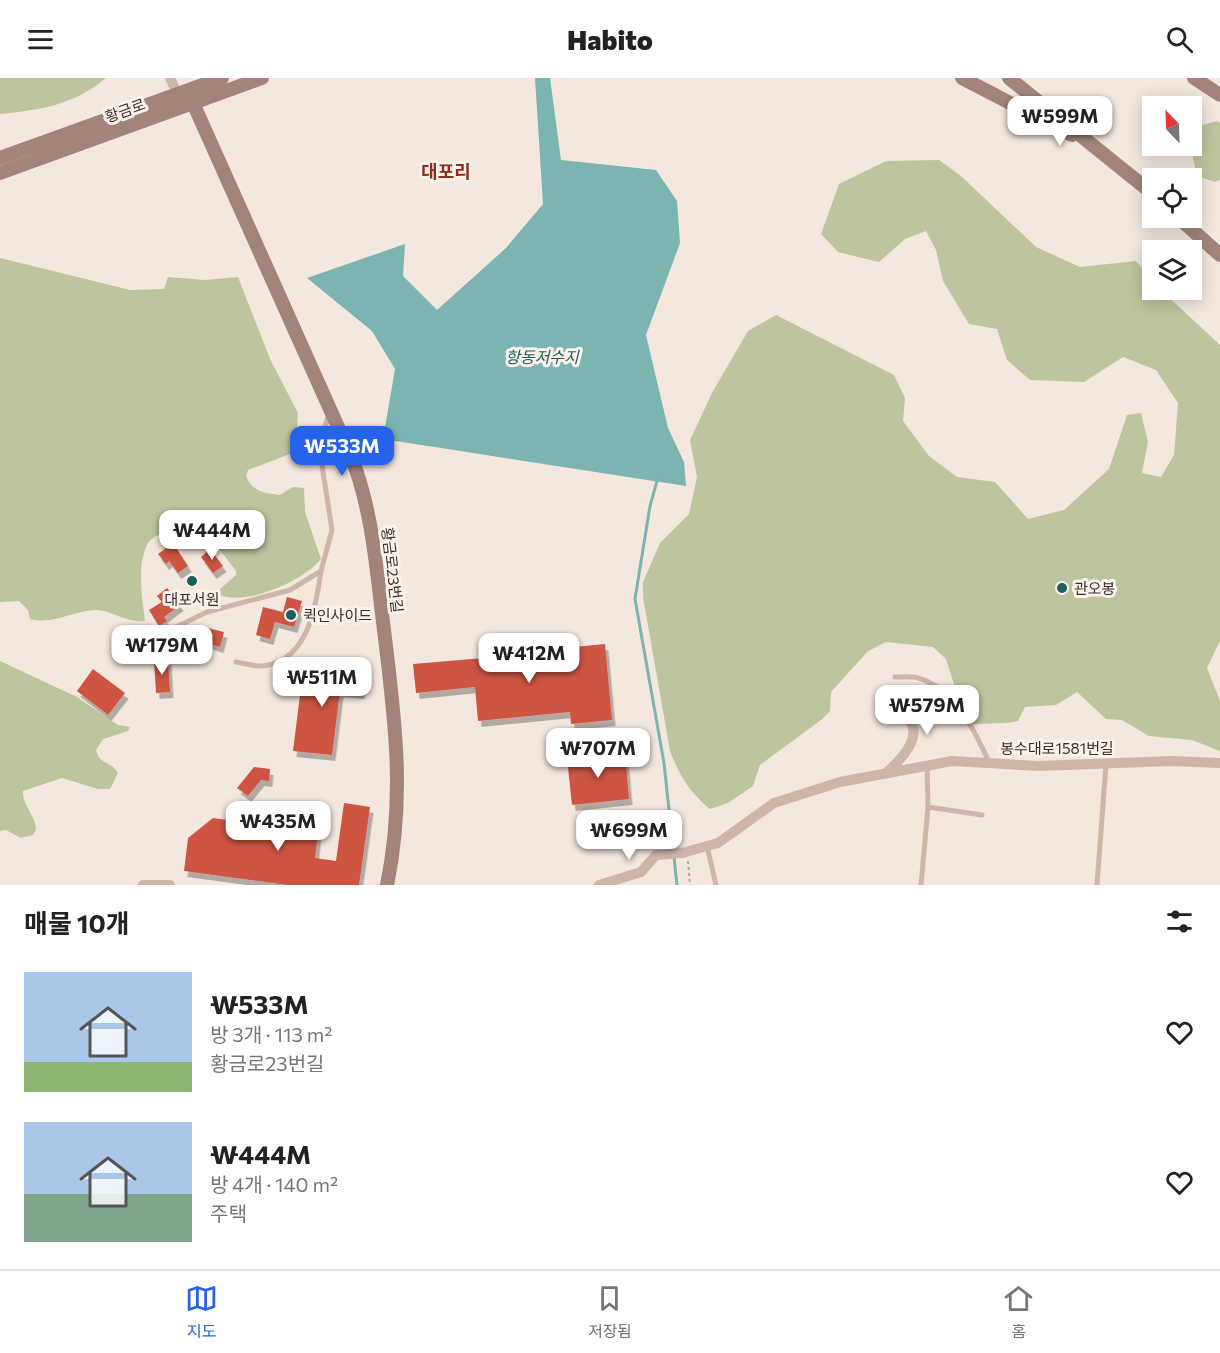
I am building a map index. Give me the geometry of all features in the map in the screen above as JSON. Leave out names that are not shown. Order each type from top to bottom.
[{"type":"street","points":[[170,78],[177,95],[193,104]]},
{"type":"street","name":"황금로","points":[[0,158],[222,78]]},
{"type":"street","name":"황금로","points":[[0,173],[262,78]]},
{"type":"street","points":[[963,78],[1095,147]]},
{"type":"street","points":[[1194,78],[1220,95]]},
{"type":"street","points":[[1007,79],[1040,119]]},
{"type":"street","points":[[1007,79],[1142,185]]},
{"type":"street","name":"황금로23번길","points":[[193,104],[351,456],[366,502],[394,715],[398,802],[396,838],[387,885]]},
{"type":"street","points":[[1190,228],[1220,255]]},
{"type":"street","points":[[886,773],[909,749],[914,732],[912,721],[906,713],[890,706]]},
{"type":"street","name":"봉수대로1581번길","points":[[599,885],[641,872],[653,857],[660,854],[685,852],[718,843],[774,803],[840,782],[952,761],[1038,766],[1220,763]]},
{"type":"street","points":[[143,885],[170,885]]},
{"type":"lane","points":[[236,662],[269,665],[293,651],[310,624],[332,530],[321,459],[322,437],[330,408]]},
{"type":"lane","points":[[160,635],[207,612],[290,590],[321,571]]},
{"type":"lane","points":[[895,677],[917,678],[953,700],[965,716],[990,763]]},
{"type":"lane","points":[[1097,885],[1106,764]]},
{"type":"lane","points":[[921,885],[928,807],[927,765]]},
{"type":"lane","points":[[928,807],[982,815]]},
{"type":"lane","points":[[708,846],[716,885]]},
{"type":"path","points":[[685,852],[690,885]]},
{"type":"green space","points":[[0,78],[106,78],[82,94],[56,105],[0,114]]},
{"type":"green space","points":[[1217,121],[1220,123],[1220,180],[1215,182],[1202,178],[1202,168],[1195,168],[1194,156],[1202,156],[1202,125]]},
{"type":"green space","points":[[939,160],[961,176],[1036,247],[1080,267],[1136,261],[1142,268],[1142,300],[1172,300],[1220,345],[1220,641],[1207,668],[1220,701],[1220,751],[1192,740],[1149,736],[1122,720],[1106,719],[1077,692],[1056,705],[1025,707],[1018,721],[967,725],[946,659],[933,647],[886,642],[868,651],[831,692],[830,711],[760,765],[753,786],[728,803],[710,809],[697,797],[677,768],[670,751],[643,597],[643,582],[660,543],[689,514],[697,477],[690,440],[713,391],[748,331],[776,315],[894,375],[905,398],[903,421],[929,456],[957,477],[995,482],[1028,519],[1064,510],[1109,469],[1127,415],[1141,413],[1148,442],[1142,473],[1161,477],[1174,455],[1178,403],[1156,370],[1123,357],[1084,382],[1030,380],[1007,360],[997,329],[969,324],[943,281],[936,250],[926,231],[905,239],[879,262],[838,252],[821,234],[839,184],[886,161]]},
{"type":"green space","points":[[0,258],[130,290],[164,289],[168,277],[205,280],[238,277],[270,359],[298,413],[295,452],[248,470],[246,476],[255,489],[269,493],[280,495],[293,487],[304,488],[305,512],[321,559],[302,575],[273,590],[258,595],[229,597],[218,594],[220,589],[236,575],[236,571],[220,550],[202,535],[184,531],[165,532],[150,540],[143,556],[141,574],[145,621],[132,620],[95,610],[55,619],[30,619],[28,610],[19,601],[0,602]]},
{"type":"green space","points":[[0,661],[77,697],[118,725],[130,727],[128,731],[103,739],[96,750],[97,755],[118,773],[110,789],[98,789],[62,778],[23,791],[24,800],[34,820],[36,830],[33,835],[21,838],[6,830],[0,831]]},
{"type":"water","name":"항동저수지","points":[[535,78],[550,78],[561,160],[656,170],[677,201],[680,243],[646,335],[668,428],[684,462],[686,486],[383,439],[395,369],[372,331],[307,278],[405,244],[403,276],[437,310],[506,248],[543,204]]},
{"type":"building","points":[[173,543],[188,566],[178,573],[169,561],[166,564],[158,554]]},
{"type":"building","points":[[210,549],[223,566],[213,573],[201,557]]},
{"type":"building","points":[[167,588],[180,605],[164,617],[167,621],[159,626],[149,610],[162,602],[157,596]]},
{"type":"building","points":[[287,597],[302,601],[294,627],[275,622],[270,639],[256,635],[263,607],[283,612]]},
{"type":"building","points":[[196,625],[224,632],[220,647],[193,639]]},
{"type":"building","points":[[605,644],[612,720],[571,724],[570,712],[478,721],[475,687],[416,693],[413,664],[564,651],[564,648]]},
{"type":"building","points":[[168,659],[170,692],[156,693],[154,660]]},
{"type":"building","points":[[311,666],[362,672],[361,693],[340,691],[332,755],[293,751],[302,679],[310,680]]},
{"type":"building","points":[[93,669],[125,693],[108,715],[77,691]]},
{"type":"building","points":[[625,753],[629,799],[572,805],[567,758]]},
{"type":"building","points":[[254,767],[270,769],[269,781],[261,780],[248,796],[237,788]]},
{"type":"building","points":[[344,803],[370,807],[359,885],[288,885],[184,871],[188,838],[213,818],[318,832],[315,858],[336,861]]},
{"type":"waterway","points":[[657,481],[650,506],[635,599],[664,763],[677,885]]},
{"type":"place","name":"대포서원","points":[[192,581]]},
{"type":"place","name":"관오봉","points":[[1062,588]]},
{"type":"place","name":"퀵인사이드","points":[[291,615]]},
{"type":"district","name":"대포리","points":[[446,171]]}]
